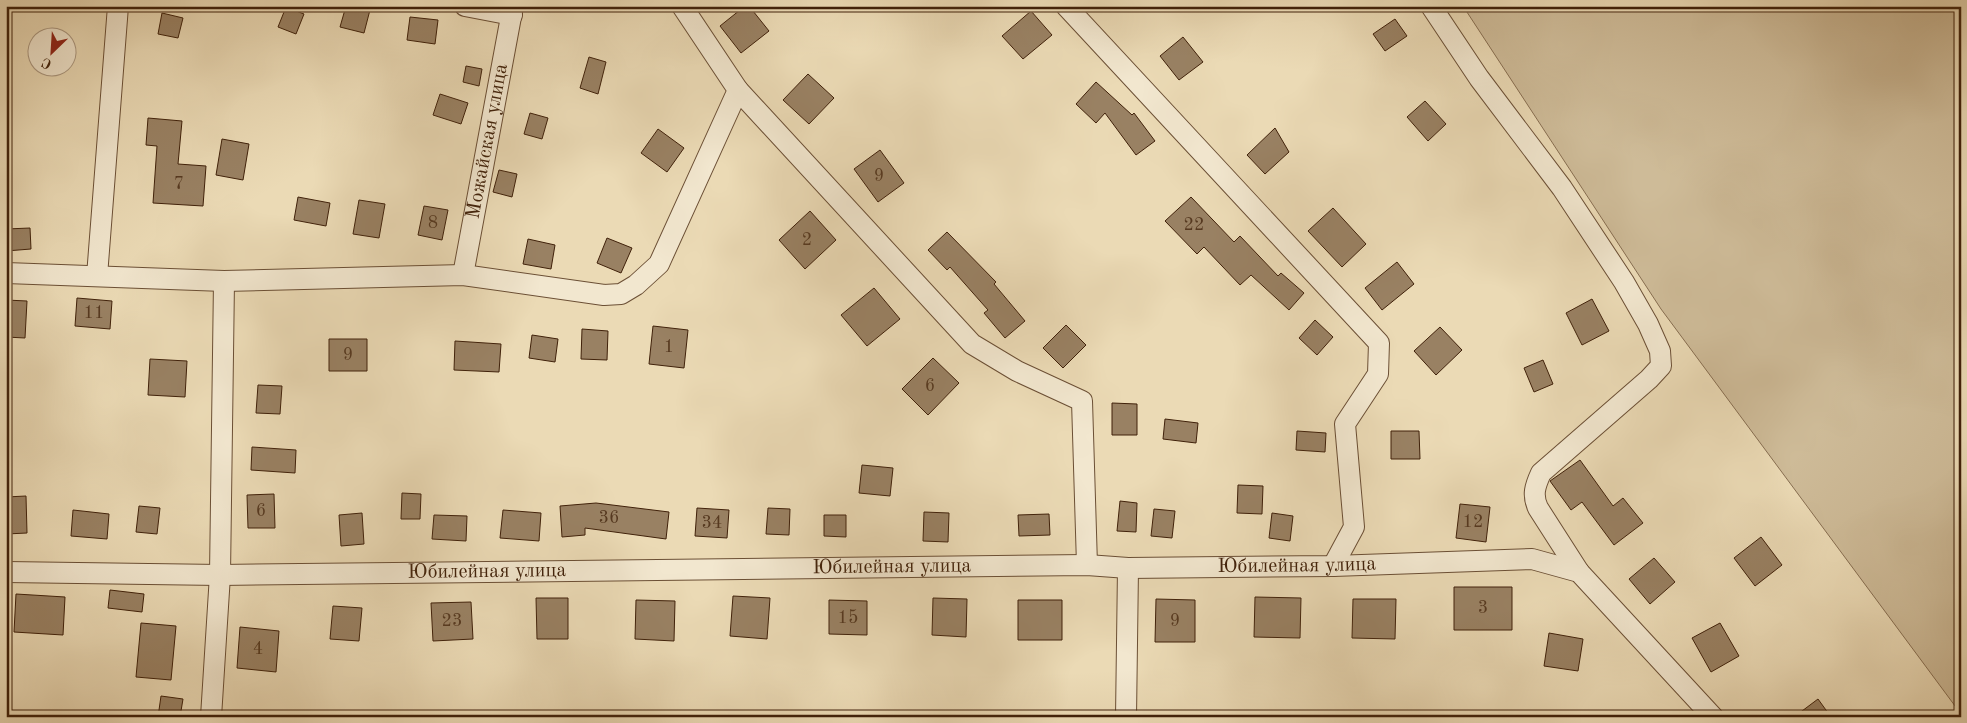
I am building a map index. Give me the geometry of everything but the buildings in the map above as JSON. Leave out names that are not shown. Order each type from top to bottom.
[{"type":"street","points":[[97,276],[118,6]]},
{"type":"street","points":[[465,6],[513,11]]},
{"type":"street","points":[[682,6],[738,90],[972,344],[1017,371],[1082,401],[1087,565]]},
{"type":"street","points":[[1066,6],[1379,343],[1378,374],[1345,424],[1354,527],[1333,566]]},
{"type":"street","points":[[1431,6],[1480,78],[1562,188],[1624,282],[1648,324],[1660,351],[1660,366],[1649,379],[1541,473],[1535,485],[1535,501],[1580,572],[1713,717]]},
{"type":"street","name":"Можайская улица","points":[[463,275],[513,11]]},
{"type":"street","points":[[6,273],[224,282],[463,275],[604,295],[621,294],[636,285],[659,264],[738,90]]},
{"type":"street","points":[[212,717],[220,574],[224,282]]},
{"type":"street","name":"Юбилейная улица","points":[[6,572],[220,574],[1087,565],[1128,568],[1333,566],[1532,559],[1580,572]]},
{"type":"street","points":[[1126,717],[1128,568]]},
{"type":"shaded area","points":[[1463,6],[1961,6],[1961,714],[1661,309]]}]
